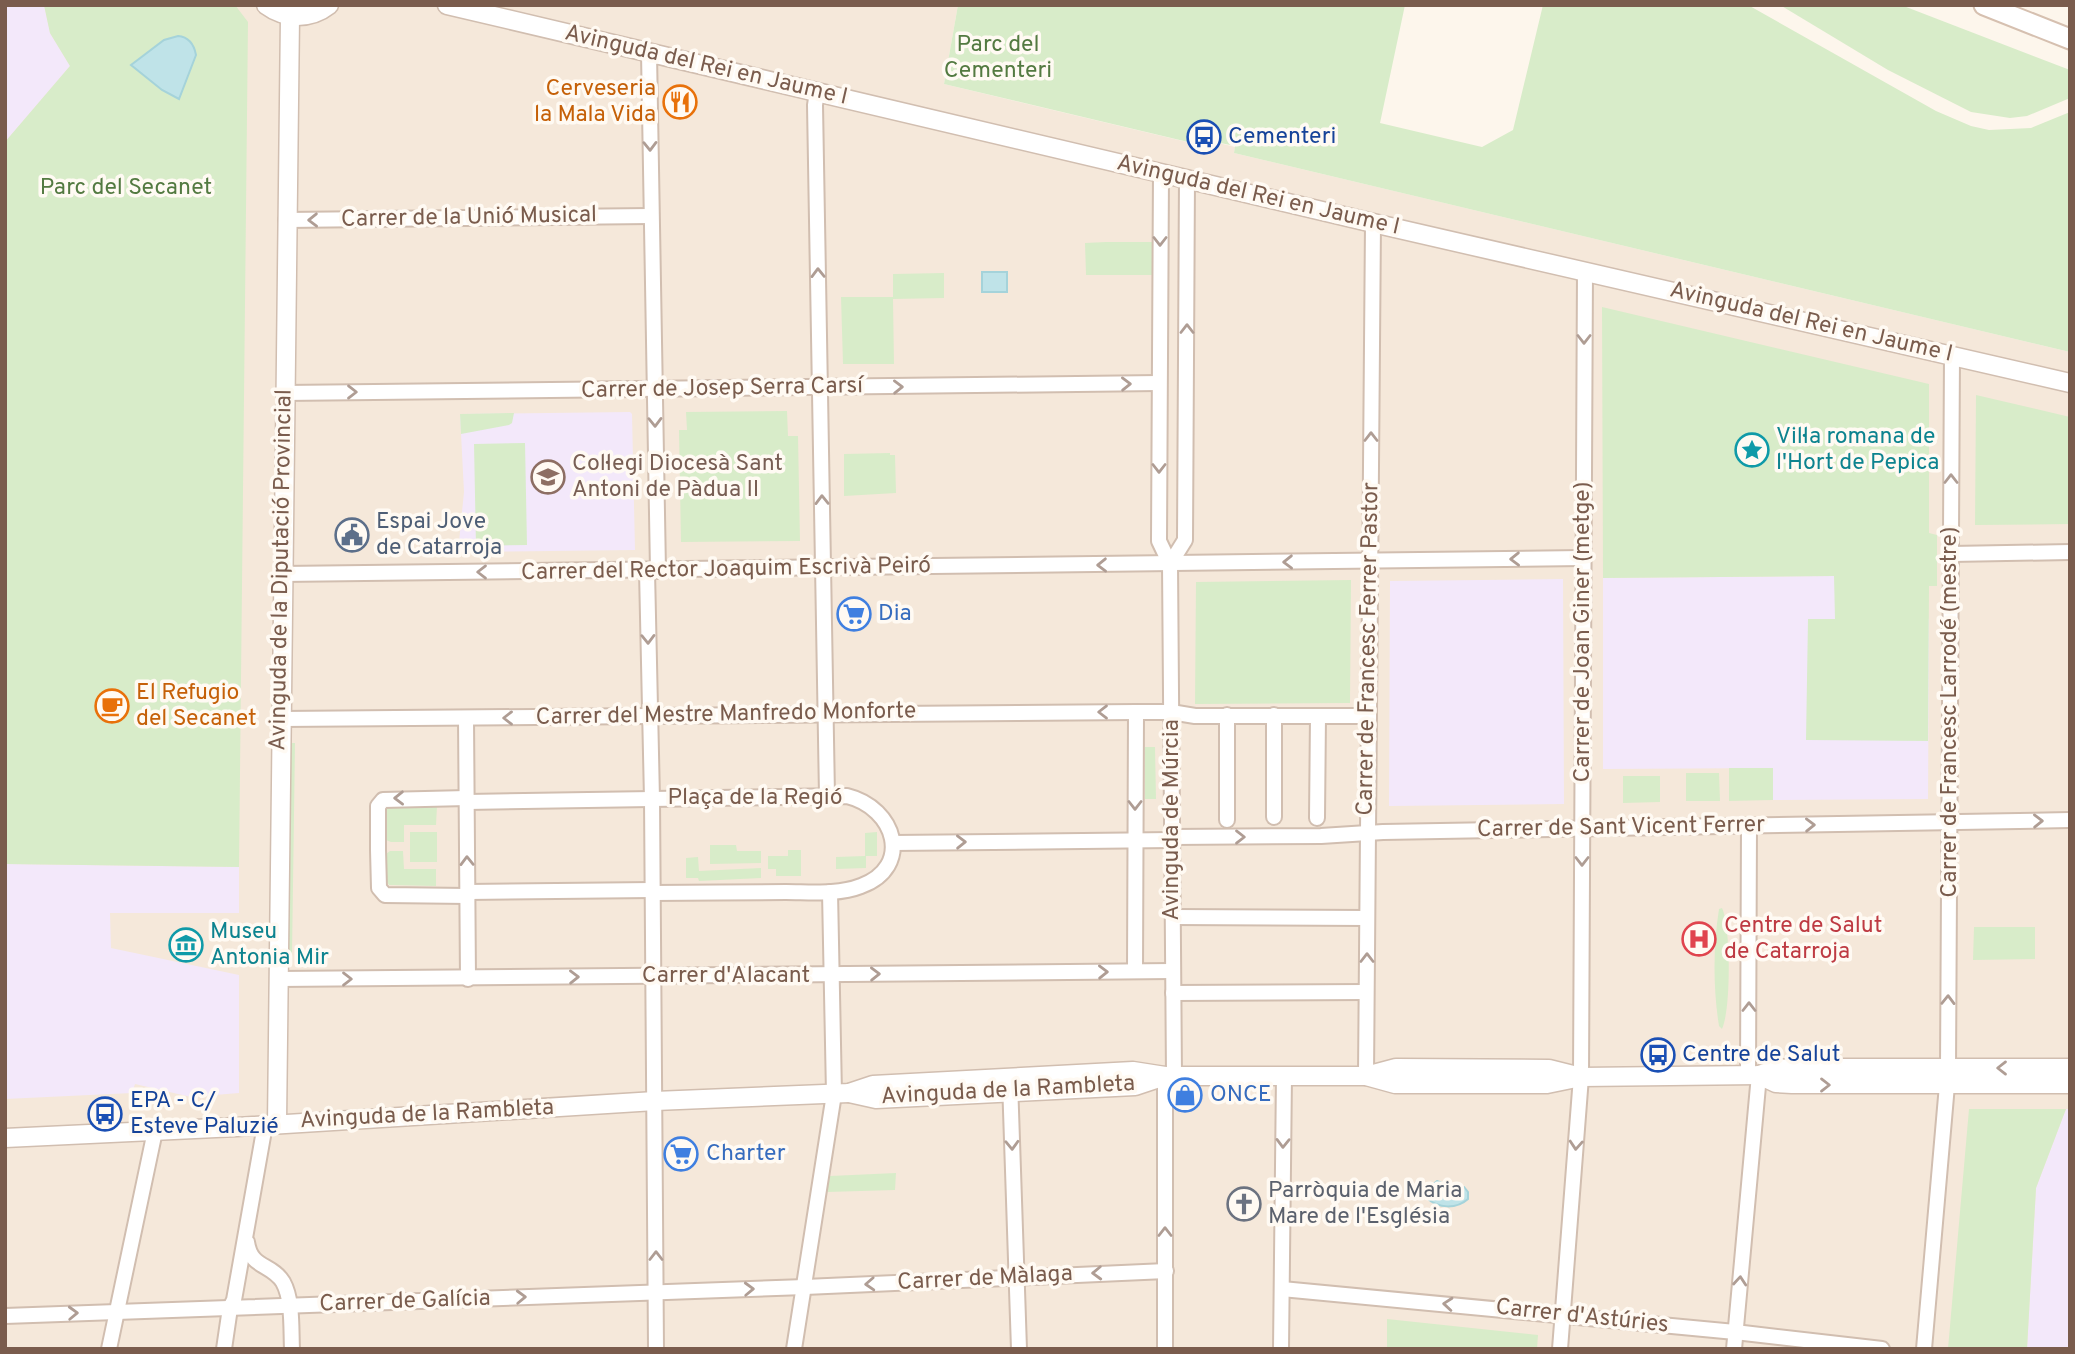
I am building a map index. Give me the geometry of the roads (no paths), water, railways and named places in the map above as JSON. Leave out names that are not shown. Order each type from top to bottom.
[{"type":"main road","points":[[1984,5],[2070,39]]},
{"type":"street","points":[[266,5],[290,16],[314,14],[329,5]]},
{"type":"street","name":"Avinguda del Rei en Jaume I","points":[[447,5],[1373,223],[2070,383]]},
{"type":"street","name":"Avinguda de la Diputació Provincial","points":[[271,1124],[278,979],[290,16]]},
{"type":"street","points":[[649,53],[654,390],[650,717],[652,799],[383,800],[378,806],[379,888],[385,895],[830,891],[859,887],[878,877],[888,862],[892,843]]},
{"type":"street","points":[[817,92],[827,796]]},
{"type":"street","name":"Avinguda de Múrcia","points":[[1161,172],[1159,541],[1170,564],[1173,917],[1166,1349]]},
{"type":"street","name":"Avinguda de Múrcia","points":[[1170,564],[1185,540],[1187,178]]},
{"type":"street","name":"Carrer de la Unió Musical","points":[[286,220],[651,216]]},
{"type":"street","name":"Carrer de Francesc Ferrer Pastor","points":[[1366,1076],[1373,223]]},
{"type":"street","name":"Carrer de Joan Giner (metge)","points":[[1560,1349],[1581,1077],[1585,271]]},
{"type":"street","name":"Carrer de Francesc Larrodé (mestre)","points":[[1924,1349],[1947,1077],[1952,355]]},
{"type":"street","name":"Carrer de Josep Serra Carsí","points":[[284,393],[1159,383]]},
{"type":"street","points":[[1951,554],[2070,552]]},
{"type":"street","name":"Carrer del Rector Joaquim Escrivà Peiró","points":[[282,574],[1583,558]]},
{"type":"street","name":"Avinguda de Múrcia","points":[[1135,971],[1136,712]]},
{"type":"street","name":"Carrer del Mestre Manfredo Monforte","points":[[281,719],[1136,712],[1171,712],[1195,716],[1369,716]]},
{"type":"street","points":[[1227,715],[1227,820]]},
{"type":"street","points":[[1273,817],[1275,715]]},
{"type":"street","points":[[1317,818],[1318,716]]},
{"type":"street","points":[[466,718],[468,979]]},
{"type":"street","name":"Plaça de la Regió","points":[[656,1349],[652,799],[847,796],[862,800],[875,808],[888,824],[892,843]]},
{"type":"street","name":"Carrer de Sant Vicent Ferrer","points":[[892,843],[2070,820]]},
{"type":"street","points":[[1734,1349],[1754,1075],[1749,826]]},
{"type":"street","points":[[794,1349],[842,1093],[831,975],[830,891]]},
{"type":"street","points":[[1173,917],[1367,918]]},
{"type":"street","name":"Carrer d'Alacant","points":[[278,979],[1173,971]]},
{"type":"street","points":[[1173,993],[1366,992]]},
{"type":"street","name":"Avinguda de la Rambleta","points":[[5,1138],[655,1101],[842,1093],[876,1099],[1010,1084],[1135,1086],[1170,1076],[1366,1076],[1395,1084],[1547,1084],[1581,1077],[1754,1075],[1793,1068],[2070,1084]]},
{"type":"street","name":"Avinguda de la Rambleta","points":[[1947,1077],[2070,1069]]},
{"type":"street","points":[[1281,1349],[1284,1075]]},
{"type":"street","points":[[1010,1084],[1019,1349]]},
{"type":"street","points":[[224,1349],[230,1308],[234,1300],[271,1124]]},
{"type":"street","points":[[109,1349],[155,1130]]},
{"type":"street","points":[[247,1239],[255,1262],[276,1274],[284,1284],[289,1306],[292,1349]]},
{"type":"street","name":"Carrer de Màlaga","points":[[805,1287],[1166,1271]]},
{"type":"street","name":"Carrer de Galícia","points":[[5,1315],[805,1287]]},
{"type":"street","name":"Carrer d'Astúries","points":[[1282,1289],[1735,1332],[1882,1349]]},
{"type":"water","points":[[178,36],[190,42],[196,55],[179,99],[162,90],[131,65],[164,40]]},
{"type":"water","points":[[982,272],[1007,272],[1007,292],[982,292]]},
{"type":"water","points":[[1437,1181],[1456,1191],[1456,1187],[1464,1187],[1468,1192],[1468,1199],[1453,1206],[1431,1202],[1427,1198],[1427,1189]]},
{"type":"place","name":"Cerveseria la Mala Vida","points":[[680,102]]},
{"type":"place","name":"Cementeri","points":[[1204,137]]},
{"type":"place","name":"Vil·la romana de l'Hort de Pepica","points":[[1752,450]]},
{"type":"place","name":"Col·legi Diocesà Sant Antoni de Pàdua II","points":[[548,477]]},
{"type":"place","name":"Espai Jove de Catarroja","points":[[352,535]]},
{"type":"place","name":"Dia","points":[[854,614]]},
{"type":"place","name":"El Refugio del Secanet","points":[[112,706]]},
{"type":"place","name":"Centre de Salut de Catarroja","points":[[1699,939]]},
{"type":"place","name":"Museu Antonia Mir","points":[[186,945]]},
{"type":"place","name":"Centre de Salut","points":[[1658,1055]]},
{"type":"place","name":"ONCE","points":[[1185,1095]]},
{"type":"place","name":"EPA - C/ Esteve Paluzié","points":[[105,1114]]},
{"type":"place","name":"Charter","points":[[681,1154]]},
{"type":"place","name":"Parròquia de Maria Mare de l'Església","points":[[1244,1204]]},
{"type":"park label","name":"Parc del Cementeri","points":[[998,58]]},
{"type":"park label","name":"Parc del Secanet","points":[[126,188]]}]
